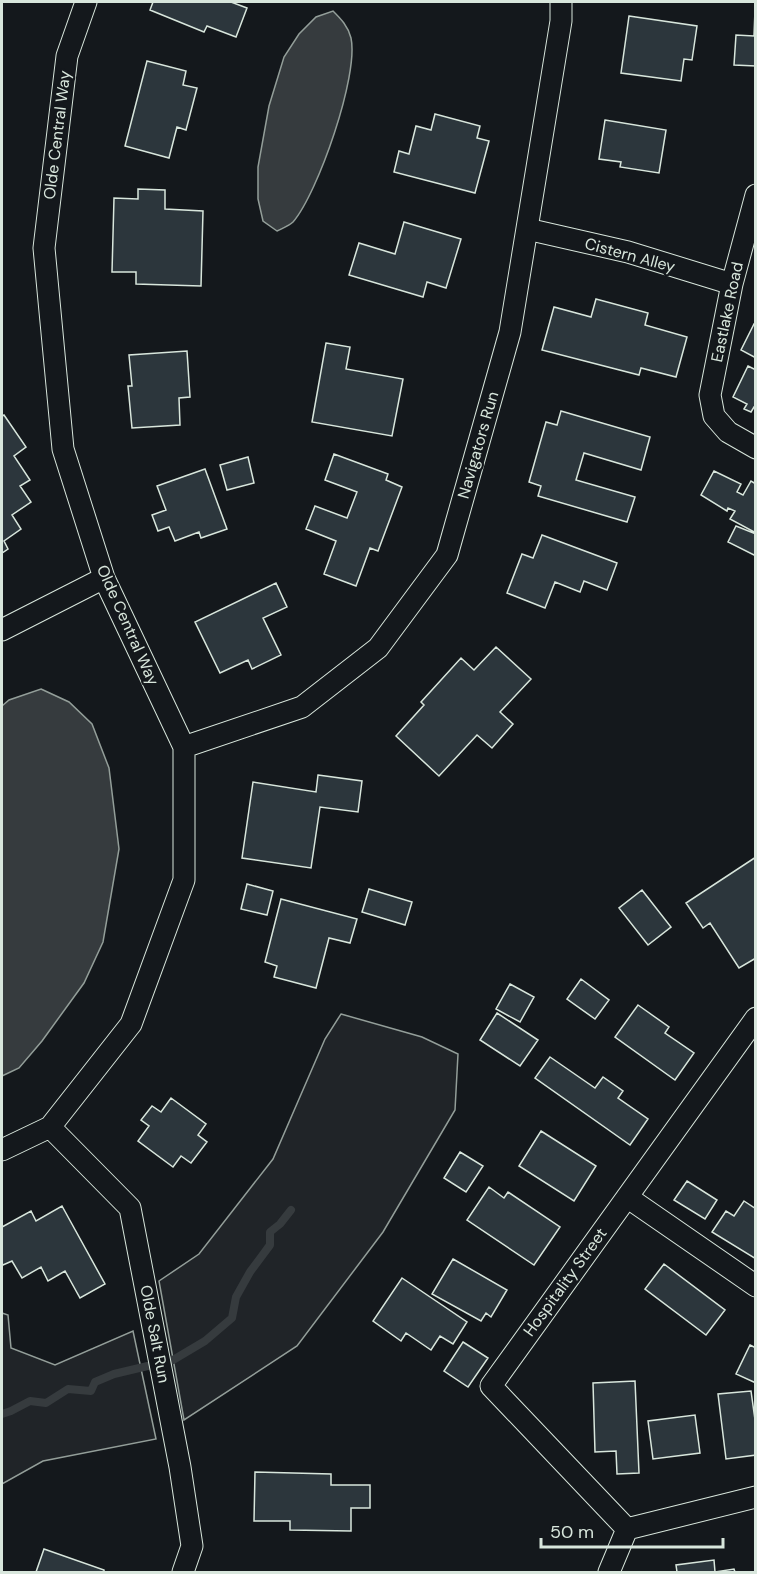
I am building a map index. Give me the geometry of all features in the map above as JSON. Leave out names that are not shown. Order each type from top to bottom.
[{"type":"street","name":"Olde Central Way","points":[[2,1150],[50,1127],[131,1024],[184,880],[184,747],[104,578],[63,449],[44,248],[67,56],[86,2]]},
{"type":"street","name":"Navigators Run","points":[[184,747],[302,707],[378,648],[447,555],[510,332],[561,21],[561,2]]},
{"type":"street","name":"Eastlake Road","points":[[756,195],[732,284],[710,395],[714,416],[728,432],[756,448]]},
{"type":"street","name":"Cistern Alley","points":[[527,229],[628,252],[732,284]]},
{"type":"street","points":[[2,630],[104,578]]},
{"type":"street","name":"Hospitality Street","points":[[627,1529],[491,1386],[756,1018]]},
{"type":"street","name":"Olde Salt Run","points":[[50,1127],[130,1208],[180,1467],[192,1546],[183,1572]]},
{"type":"street","points":[[627,1197],[756,1286]]},
{"type":"street","points":[[609,1572],[627,1529],[756,1497]]},
{"type":"shaded area","points":[[333,11],[346,26],[351,38],[352,55],[343,105],[324,161],[303,207],[293,222],[277,231],[263,221],[258,199],[258,167],[269,106],[284,57],[299,34],[316,17]]},
{"type":"shaded area","points":[[41,689],[69,702],[92,724],[109,768],[119,849],[103,942],[84,983],[42,1041],[19,1068],[2,1076],[2,706],[9,700]]},
{"type":"shaded area","points":[[341,1014],[422,1037],[458,1054],[455,1110],[383,1232],[297,1346],[184,1420],[159,1281],[199,1254],[273,1159],[325,1039]]},
{"type":"shaded area","points":[[2,1313],[8,1315],[11,1348],[55,1365],[133,1331],[156,1439],[43,1461],[2,1484]]},
{"type":"building","points":[[153,2],[231,2],[247,8],[236,37],[207,26],[204,32],[150,10]]},
{"type":"building","points":[[755,10],[756,66],[734,65],[736,35],[754,36]]},
{"type":"building","points":[[629,16],[697,26],[692,60],[684,59],[681,81],[621,73]]},
{"type":"building","points":[[147,61],[186,71],[183,85],[197,88],[186,130],[177,127],[169,158],[125,146]]},
{"type":"building","points":[[435,114],[480,126],[477,138],[489,141],[475,193],[394,172],[399,151],[409,154],[416,126],[431,130]]},
{"type":"building","points":[[605,120],[666,130],[659,173],[620,167],[621,162],[599,159]]},
{"type":"building","points":[[138,189],[165,190],[165,209],[203,211],[201,286],[136,284],[136,272],[112,272],[114,198],[138,199]]},
{"type":"building","points":[[404,222],[461,239],[446,288],[427,282],[423,297],[349,275],[359,243],[395,254]]},
{"type":"building","points":[[596,299],[648,313],[645,325],[687,337],[676,377],[641,368],[639,375],[542,350],[554,307],[591,317]]},
{"type":"building","points":[[754,324],[756,325],[756,358],[741,350]]},
{"type":"building","points":[[326,343],[350,347],[346,369],[403,379],[392,436],[312,422]]},
{"type":"building","points":[[187,351],[190,397],[179,398],[180,425],[132,428],[128,386],[132,386],[129,355]]},
{"type":"building","points":[[748,366],[756,370],[756,408],[754,407],[751,412],[744,409],[747,404],[733,397]]},
{"type":"building","points":[[561,411],[650,437],[641,470],[584,453],[576,480],[635,497],[627,522],[538,496],[541,486],[529,482],[546,422],[557,425]]},
{"type":"building","points":[[4,415],[26,447],[14,456],[30,480],[20,486],[31,502],[12,515],[21,529],[4,541],[8,549],[2,553],[2,416]]},
{"type":"building","points":[[334,454],[388,474],[386,480],[402,487],[378,551],[370,548],[356,586],[324,574],[336,541],[306,529],[315,506],[347,518],[357,492],[325,480]]},
{"type":"building","points":[[248,457],[254,483],[227,490],[220,465]]},
{"type":"building","points":[[205,469],[227,529],[201,538],[199,532],[175,541],[169,527],[158,531],[152,515],[166,510],[157,486]]},
{"type":"building","points":[[714,471],[741,484],[737,492],[743,495],[751,481],[756,484],[756,533],[730,519],[735,511],[728,508],[727,511],[701,495]]},
{"type":"building","points":[[736,526],[756,534],[756,556],[728,542]]},
{"type":"building","points":[[542,535],[617,563],[607,590],[584,581],[580,592],[555,582],[545,608],[507,593],[522,554],[533,558]]},
{"type":"building","points":[[276,583],[287,607],[263,618],[281,655],[252,669],[248,660],[220,673],[195,622]]},
{"type":"building","points":[[496,647],[531,679],[500,712],[513,724],[492,748],[477,735],[439,776],[396,736],[424,705],[421,702],[461,658],[474,670]]},
{"type":"building","points":[[318,775],[362,781],[358,812],[320,807],[311,868],[242,858],[253,782],[316,792]]},
{"type":"building","points":[[756,857],[756,958],[739,968],[710,923],[703,928],[686,903]]},
{"type":"building","points":[[247,884],[273,891],[267,915],[241,909]]},
{"type":"building","points":[[369,889],[412,902],[405,925],[362,912]]},
{"type":"building","points":[[642,890],[671,927],[648,945],[619,908]]},
{"type":"building","points":[[281,899],[357,919],[350,943],[329,938],[316,988],[274,977],[277,966],[265,962]]},
{"type":"building","points":[[581,979],[609,1000],[595,1019],[567,999]]},
{"type":"building","points":[[510,984],[534,997],[520,1022],[496,1009]]},
{"type":"building","points":[[638,1005],[669,1027],[665,1033],[694,1053],[675,1080],[615,1037]]},
{"type":"building","points":[[497,1013],[538,1040],[520,1066],[480,1040]]},
{"type":"building","points":[[550,1057],[595,1088],[603,1077],[623,1091],[618,1098],[648,1119],[630,1145],[535,1078]]},
{"type":"building","points":[[171,1098],[206,1124],[198,1135],[207,1142],[191,1163],[181,1156],[173,1167],[138,1141],[149,1126],[141,1120],[152,1106],[161,1112]]},
{"type":"building","points":[[541,1131],[596,1166],[574,1201],[519,1166]]},
{"type":"building","points":[[460,1152],[483,1166],[466,1192],[444,1178]]},
{"type":"building","points":[[687,1181],[717,1200],[705,1219],[674,1200]]},
{"type":"building","points":[[489,1187],[504,1198],[508,1192],[560,1227],[534,1265],[467,1220]]},
{"type":"building","points":[[744,1201],[756,1209],[756,1259],[712,1232],[726,1211],[734,1216]]},
{"type":"building","points":[[62,1206],[105,1284],[80,1298],[65,1271],[48,1281],[41,1267],[22,1278],[12,1261],[3,1265],[2,1263],[2,1227],[31,1211],[36,1221]]},
{"type":"building","points":[[453,1259],[507,1290],[491,1317],[486,1313],[481,1321],[432,1294]]},
{"type":"building","points":[[664,1264],[725,1310],[706,1335],[645,1289]]},
{"type":"building","points":[[402,1278],[467,1322],[453,1344],[440,1336],[431,1350],[406,1333],[401,1341],[373,1321]]},
{"type":"building","points":[[463,1342],[488,1358],[468,1387],[444,1371]]},
{"type":"building","points":[[750,1345],[756,1348],[756,1383],[736,1374]]},
{"type":"building","points":[[635,1381],[639,1473],[617,1474],[616,1451],[595,1452],[593,1383]]},
{"type":"building","points":[[751,1391],[756,1427],[756,1455],[726,1459],[718,1394]]},
{"type":"building","points":[[695,1415],[700,1453],[653,1459],[648,1421]]},
{"type":"building","points":[[255,1472],[331,1474],[331,1485],[370,1485],[370,1508],[351,1508],[351,1531],[290,1530],[290,1521],[254,1521]]},
{"type":"building","points":[[44,1549],[104,1570],[104,1572],[36,1572]]},
{"type":"building","points":[[714,1560],[715,1572],[677,1572],[676,1565]]},
{"type":"building","points":[[734,1569],[735,1572],[715,1572]]},
{"type":"waterway","points":[[2,1414],[30,1401],[46,1403],[68,1389],[91,1391],[95,1382],[114,1374],[173,1360],[205,1341],[232,1318],[236,1297],[250,1272],[270,1245],[270,1232],[291,1210]]}]
